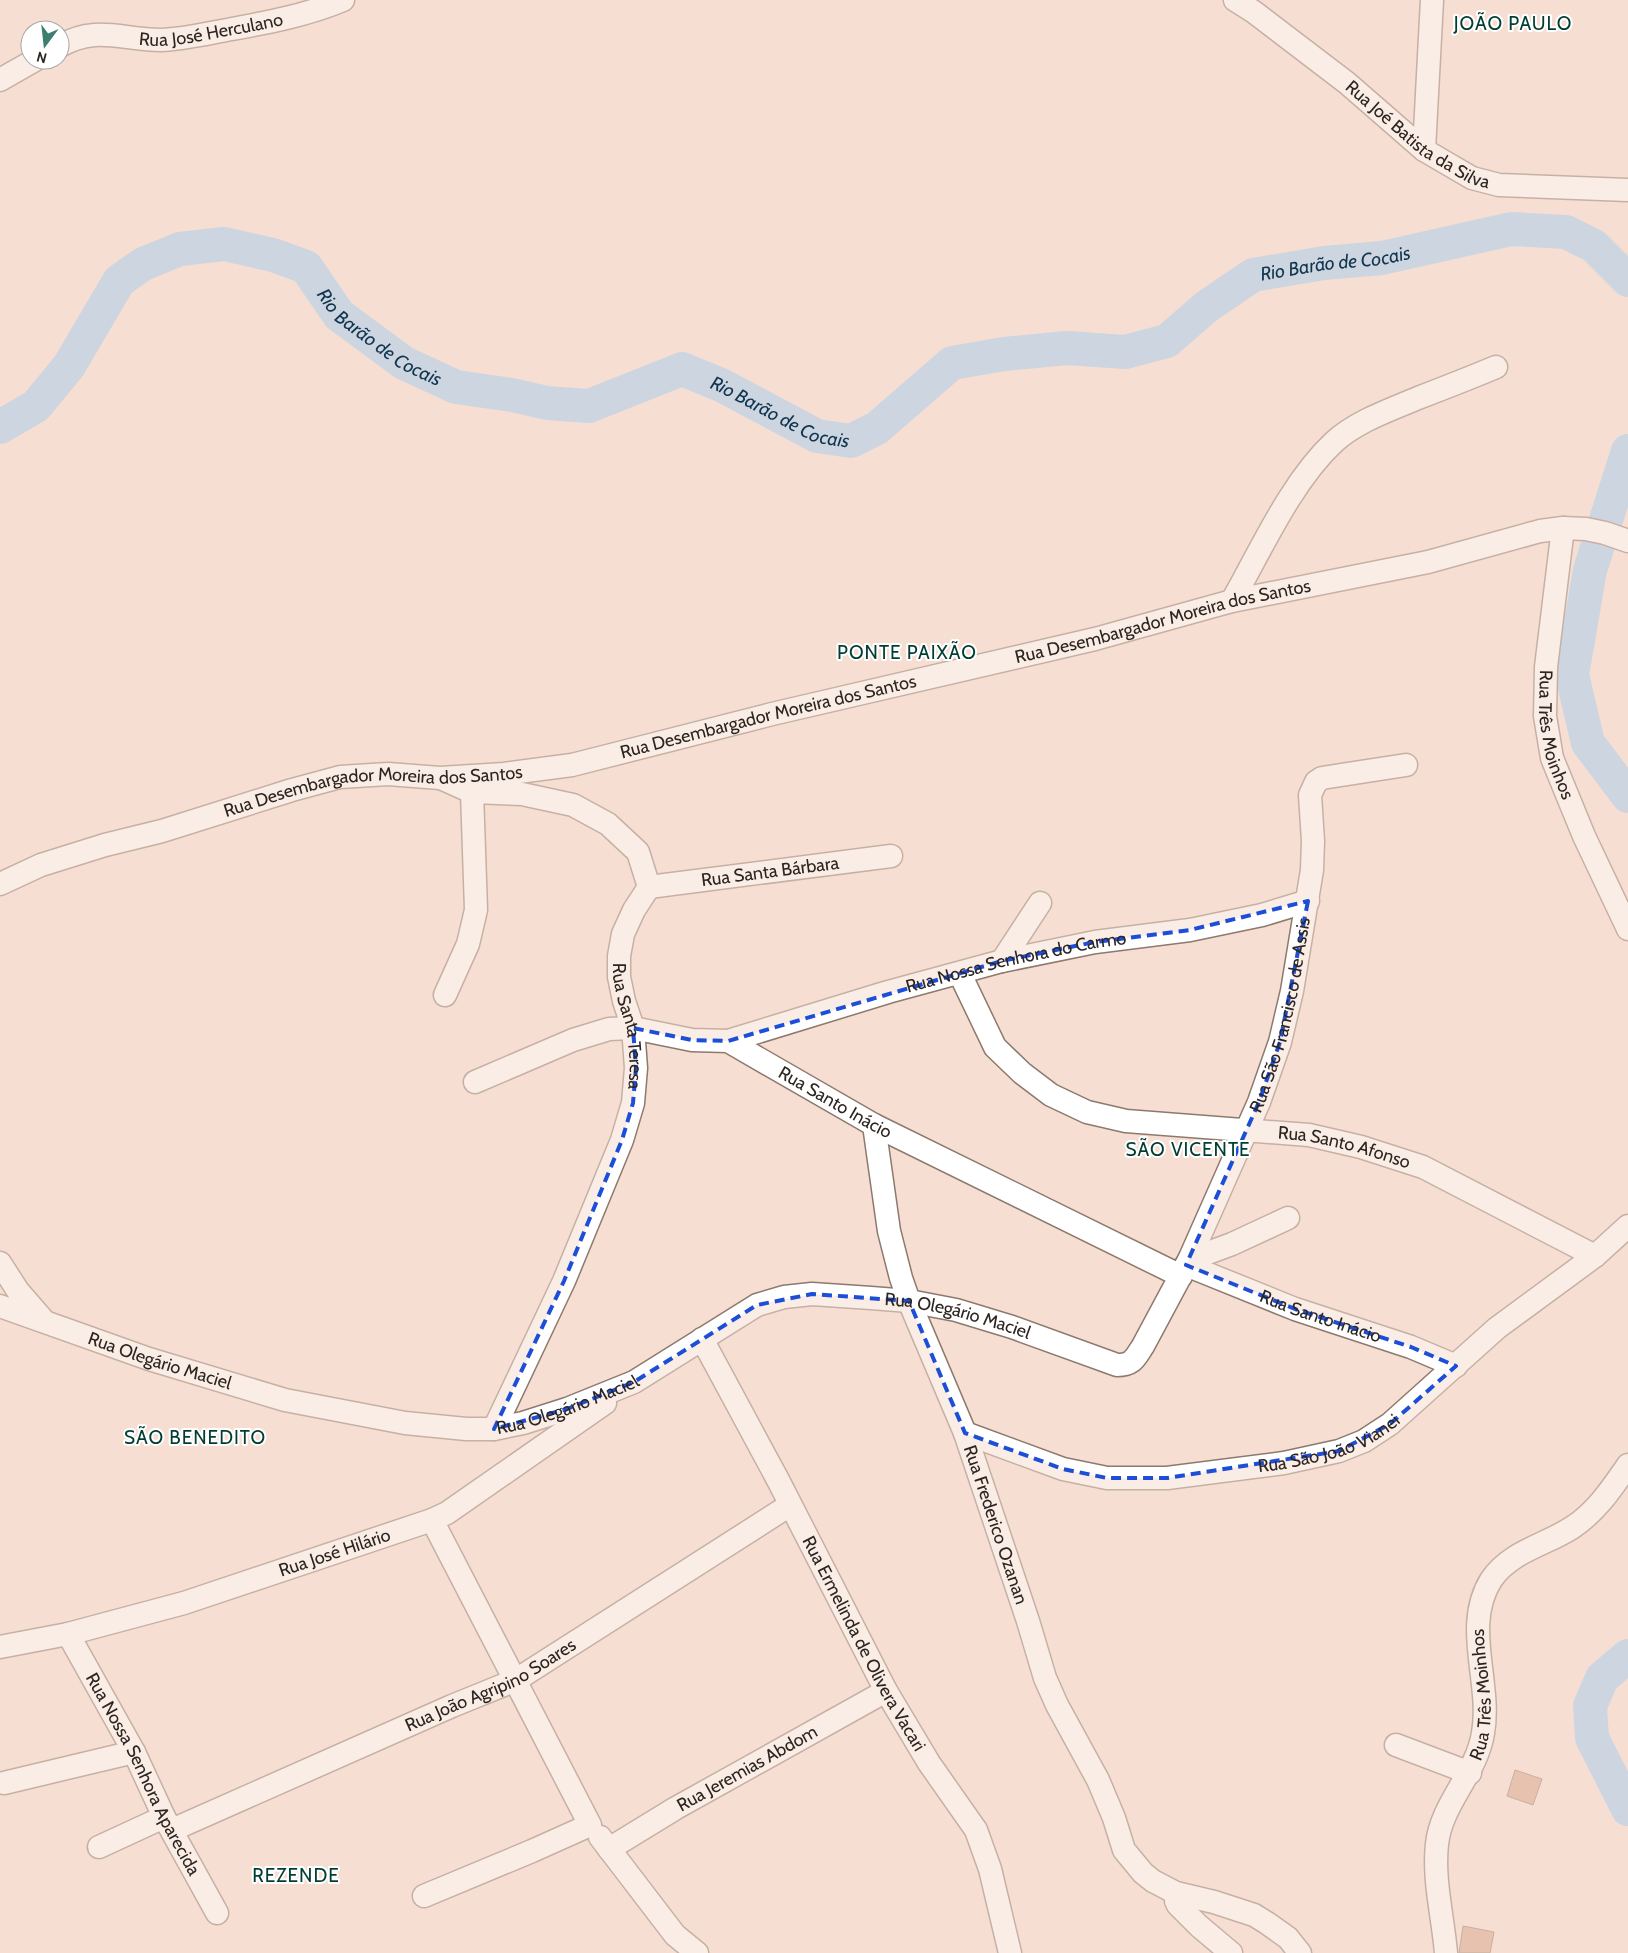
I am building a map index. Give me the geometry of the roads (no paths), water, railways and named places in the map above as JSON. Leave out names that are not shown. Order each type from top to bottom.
[{"type":"street","name":"Rua José Herculano","points":[[70,41],[99,34],[160,40],[190,37],[318,11],[343,0]]},
{"type":"street","name":"Rua Joé Batista da Silva","points":[[1235,0],[1254,12],[1347,83],[1424,150],[1472,178],[1498,185],[1628,190]]},
{"type":"street","points":[[1424,150],[1432,0]]},
{"type":"street","points":[[0,80],[20,69]]},
{"type":"street","points":[[1232,601],[1282,512],[1315,463],[1335,442],[1349,431],[1386,411],[1496,367]]},
{"type":"street","name":"Rua Desembargador Moreira dos Santos","points":[[0,884],[41,865],[162,831],[292,790],[340,778],[388,774],[440,778],[504,774],[572,765],[772,714],[1096,639],[1232,601],[1428,562],[1540,531],[1563,528],[1605,533],[1628,541]]},
{"type":"street","name":"Rua Três Moinhos","points":[[1563,528],[1546,667],[1545,716],[1552,758],[1584,836],[1628,929]]},
{"type":"street","name":"Rua São Francisco de Assis","points":[[1117,1365],[1127,1365],[1135,1359],[1185,1267],[1259,1102],[1280,1042],[1292,991],[1312,870],[1313,841],[1310,803],[1312,788],[1322,778],[1406,765]]},
{"type":"street","points":[[440,778],[472,792],[522,794],[573,805],[608,824],[638,852],[649,887]]},
{"type":"street","points":[[445,995],[468,944],[476,910],[472,792]]},
{"type":"street","name":"Rua Santa Bárbara","points":[[649,887],[891,856]]},
{"type":"street","name":"Rua Santa Teresa","points":[[494,1428],[564,1281],[622,1140],[632,1103],[636,1068],[633,1028],[624,1001],[619,976],[619,956],[623,934],[634,910],[649,887]]},
{"type":"street","name":"Rua Nossa Senhora do Carmo","points":[[728,1041],[888,992],[960,974],[1002,961],[1095,942],[1190,930],[1262,915],[1308,901]]},
{"type":"street","points":[[1002,961],[1040,903]]},
{"type":"street","name":"Rua Santo Afonso","points":[[960,974],[995,1047],[1022,1073],[1051,1095],[1087,1112],[1126,1121],[1309,1135],[1361,1147],[1423,1168],[1595,1256]]},
{"type":"street","name":"Rua Santo Inácio","points":[[476,1082],[573,1040],[608,1029],[633,1028],[692,1040],[728,1041],[874,1126],[1185,1267],[1295,1309],[1412,1347],[1456,1366]]},
{"type":"street","name":"Rua Frederico Ozanan","points":[[874,1126],[890,1231],[901,1278],[965,1433],[1049,1690],[1098,1780],[1114,1818],[1124,1850],[1152,1881],[1176,1893],[1226,1905],[1254,1915],[1288,1938],[1300,1953]]},
{"type":"street","points":[[1185,1267],[1288,1218]]},
{"type":"street","name":"Rua São João Vianei","points":[[965,1433],[1063,1469],[1107,1478],[1167,1478],[1274,1464],[1339,1450],[1364,1441],[1390,1424],[1497,1328],[1595,1256],[1628,1226]]},
{"type":"street","points":[[0,1263],[18,1291],[46,1324]]},
{"type":"street","name":"Rua Olegário Maciel","points":[[0,1306],[148,1359],[285,1400],[405,1423],[466,1429],[523,1424],[634,1382],[757,1305],[784,1296],[812,1294],[909,1301],[956,1310],[1117,1365]]},
{"type":"street","name":"Rua Ermelinda de Olivera Vacari","points":[[702,1339],[859,1635],[886,1691],[929,1763],[976,1830],[990,1869],[1010,1953]]},
{"type":"street","name":"Rua José Hilário","points":[[0,1647],[68,1634],[184,1603],[447,1514],[634,1382]]},
{"type":"street","name":"Rua Três Moinhos","points":[[1446,1953],[1435,1862],[1437,1841],[1443,1821],[1470,1773],[1479,1750],[1485,1715],[1478,1643],[1479,1617],[1484,1595],[1492,1580],[1503,1566],[1528,1550],[1549,1541],[1574,1526],[1604,1500],[1628,1465]]},
{"type":"street","name":"Rua João Agripino Soares","points":[[99,1847],[168,1824],[516,1680],[790,1505]]},
{"type":"street","points":[[432,1520],[590,1825],[675,1934],[697,1953]]},
{"type":"street","name":"Rua Nossa Senhora Aparecida","points":[[68,1634],[134,1752],[168,1824],[217,1913]]},
{"type":"street","name":"Rua Jeremias Abdom","points":[[609,1848],[676,1808],[886,1691]]},
{"type":"street","points":[[1396,1745],[1470,1773]]},
{"type":"street","points":[[4,1783],[134,1752]]},
{"type":"street","points":[[424,1896],[532,1852],[590,1825]]},
{"type":"street","points":[[1176,1893],[1178,1905],[1231,1953]]},
{"type":"waterway","name":"Rio Barão de Cocais","points":[[0,427],[36,406],[69,366],[119,281],[143,264],[180,249],[224,244],[273,255],[306,267],[339,315],[404,363],[456,387],[512,395],[547,403],[589,406],[682,369],[721,385],[817,436],[851,441],[877,428],[952,363],[1004,354],[1067,348],[1125,352],[1167,341],[1206,307],[1253,275],[1324,263],[1382,258],[1511,229],[1566,232],[1594,246],[1628,280]]},
{"type":"waterway","name":"Rio Barão de Cocais","points":[[1628,451],[1590,570],[1572,675],[1588,743],[1628,796]]},
{"type":"waterway","name":"Rio Barão de Cocais","points":[[1628,1656],[1602,1678],[1590,1706],[1592,1738],[1628,1809]]},
{"type":"district","name":"JOÃO PAULO","points":[[1513,23]]},
{"type":"district","name":"PONTE PAIXÃO","points":[[907,652]]},
{"type":"district","name":"SÃO VICENTE","points":[[1188,1149]]},
{"type":"district","name":"SÃO BENEDITO","points":[[195,1437]]},
{"type":"district","name":"REZENDE","points":[[296,1875]]}]
